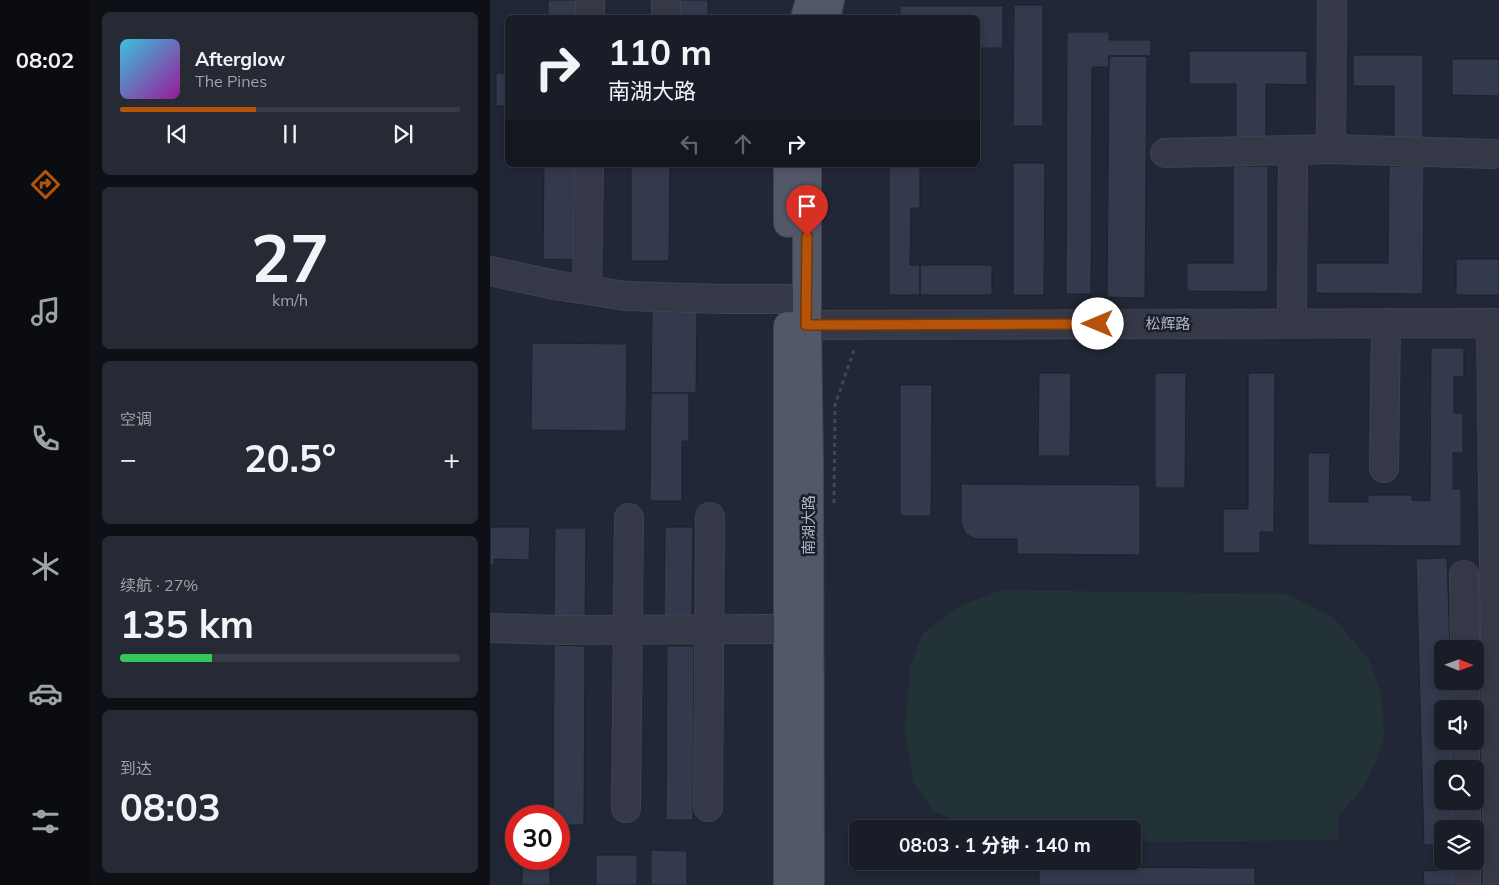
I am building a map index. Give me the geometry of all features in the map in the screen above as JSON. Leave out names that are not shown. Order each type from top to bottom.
[{"type":"main road","points":[[806,15],[810,0]]},
{"type":"main road","points":[[827,15],[830,0]]},
{"type":"main road","name":"南湖大路","points":[[788,167],[788,885]]},
{"type":"main road","name":"南湖大路","points":[[807,167],[806,325],[809,467],[810,885]]},
{"type":"street","points":[[590,0],[590,15]]},
{"type":"street","points":[[666,0],[666,15]]},
{"type":"street","points":[[1331,150],[1332,0]]},
{"type":"street","points":[[1292,323],[1293,150]]},
{"type":"street","points":[[1165,153],[1331,150],[1493,154]]},
{"type":"street","points":[[587,290],[588,167]]},
{"type":"street","points":[[490,271],[555,285],[626,296],[788,299]]},
{"type":"street","points":[[1384,468],[1386,323]]},
{"type":"street","points":[[1495,323],[1498,885]]},
{"type":"street","name":"松辉路","points":[[806,325],[1495,323]]},
{"type":"street","points":[[708,807],[710,517]]},
{"type":"street","points":[[626,808],[629,518]]},
{"type":"street","points":[[1464,575],[1465,640]]},
{"type":"street","points":[[490,628],[560,630],[788,629]]},
{"type":"street","points":[[1466,870],[1466,885]]},
{"type":"path","points":[[834,511],[835,405],[856,346]]},
{"type":"shaded area","points":[[1000,590],[1286,594],[1334,618],[1369,660],[1381,694],[1384,735],[1376,761],[1363,788],[1338,816],[1338,840],[1141,842],[1141,820],[949,820],[949,818],[933,811],[913,782],[905,733],[910,666],[923,633],[961,606]]},
{"type":"building","points":[[548,0],[581,0],[581,15],[548,15]]},
{"type":"building","points":[[677,0],[708,0],[708,15],[677,15]]},
{"type":"building","points":[[1014,5],[1043,5],[1043,126],[1013,126]]},
{"type":"building","points":[[900,6],[1003,6],[1003,48],[980,48],[980,15],[900,15]]},
{"type":"building","points":[[1067,32],[1109,32],[1109,40],[1151,40],[1151,56],[1109,56],[1109,67],[1092,67],[1091,294],[1066,294]]},
{"type":"building","points":[[1189,51],[1307,51],[1307,85],[1266,84],[1266,140],[1236,139],[1236,84],[1189,84]]},
{"type":"building","points":[[1353,55],[1423,55],[1423,141],[1394,141],[1394,86],[1353,86]]},
{"type":"building","points":[[1109,56],[1147,56],[1145,298],[1107,297]]},
{"type":"building","points":[[1452,59],[1499,59],[1499,96],[1452,95]]},
{"type":"building","points":[[496,73],[505,73],[505,106],[496,106]]},
{"type":"building","points":[[1013,163],[1045,163],[1044,295],[1013,295]]},
{"type":"building","points":[[1233,166],[1268,166],[1268,292],[1187,291],[1187,263],[1233,263]]},
{"type":"building","points":[[1389,166],[1424,166],[1423,294],[1316,293],[1316,263],[1388,263]]},
{"type":"building","points":[[544,167],[580,167],[579,260],[543,259]]},
{"type":"building","points":[[631,167],[670,167],[669,261],[631,261]]},
{"type":"building","points":[[889,167],[920,167],[920,208],[911,208],[910,265],[920,265],[920,295],[889,295]]},
{"type":"building","points":[[1456,259],[1499,259],[1499,295],[1456,295]]},
{"type":"building","points":[[920,265],[992,265],[992,295],[920,295]]},
{"type":"building","points":[[652,309],[697,310],[696,393],[651,393]]},
{"type":"building","points":[[532,343],[627,344],[626,431],[531,430]]},
{"type":"building","points":[[1431,348],[1464,348],[1464,377],[1454,377],[1454,413],[1463,413],[1463,453],[1453,453],[1453,489],[1461,489],[1461,546],[1308,545],[1308,453],[1330,453],[1329,502],[1368,502],[1368,495],[1412,495],[1412,500],[1430,501]]},
{"type":"building","points":[[1039,373],[1071,373],[1070,456],[1038,456]]},
{"type":"building","points":[[1155,373],[1186,373],[1185,488],[1155,488]]},
{"type":"building","points":[[1248,373],[1275,373],[1274,532],[1260,532],[1260,553],[1223,553],[1223,509],[1248,509]]},
{"type":"building","points":[[900,385],[932,385],[931,516],[900,516]]},
{"type":"building","points":[[651,393],[689,393],[689,441],[682,441],[682,501],[650,501]]},
{"type":"building","points":[[961,484],[1140,485],[1140,555],[1017,554],[1017,539],[975,539],[965,533],[961,523]]},
{"type":"building","points":[[490,527],[530,527],[529,560],[494,559],[494,565],[490,565]]},
{"type":"building","points":[[665,527],[693,527],[692,618],[664,617]]},
{"type":"building","points":[[555,528],[586,528],[585,620],[554,619]]},
{"type":"building","points":[[1447,558],[1450,640],[1434,640],[1434,690],[1451,690],[1451,700],[1434,700],[1434,750],[1452,750],[1453,760],[1434,760],[1434,810],[1454,810],[1455,820],[1434,820],[1434,845],[1424,845],[1416,559]]},
{"type":"building","points":[[554,645],[585,646],[584,825],[570,825],[570,805],[553,805]]},
{"type":"building","points":[[667,646],[694,646],[693,820],[666,820]]},
{"type":"building","points":[[651,850],[687,851],[687,885],[651,885]]},
{"type":"building","points":[[596,855],[637,855],[637,885],[596,885]]},
{"type":"building","points":[[1141,867],[1255,868],[1255,885],[1039,885],[1039,870],[1141,870]]},
{"type":"building","points":[[522,870],[550,870],[550,885],[522,885]]},
{"type":"building","points":[[1451,870],[1452,885],[1424,885],[1423,871]]},
{"type":"route","points":[[807,236],[806,325],[1098,324]]}]
